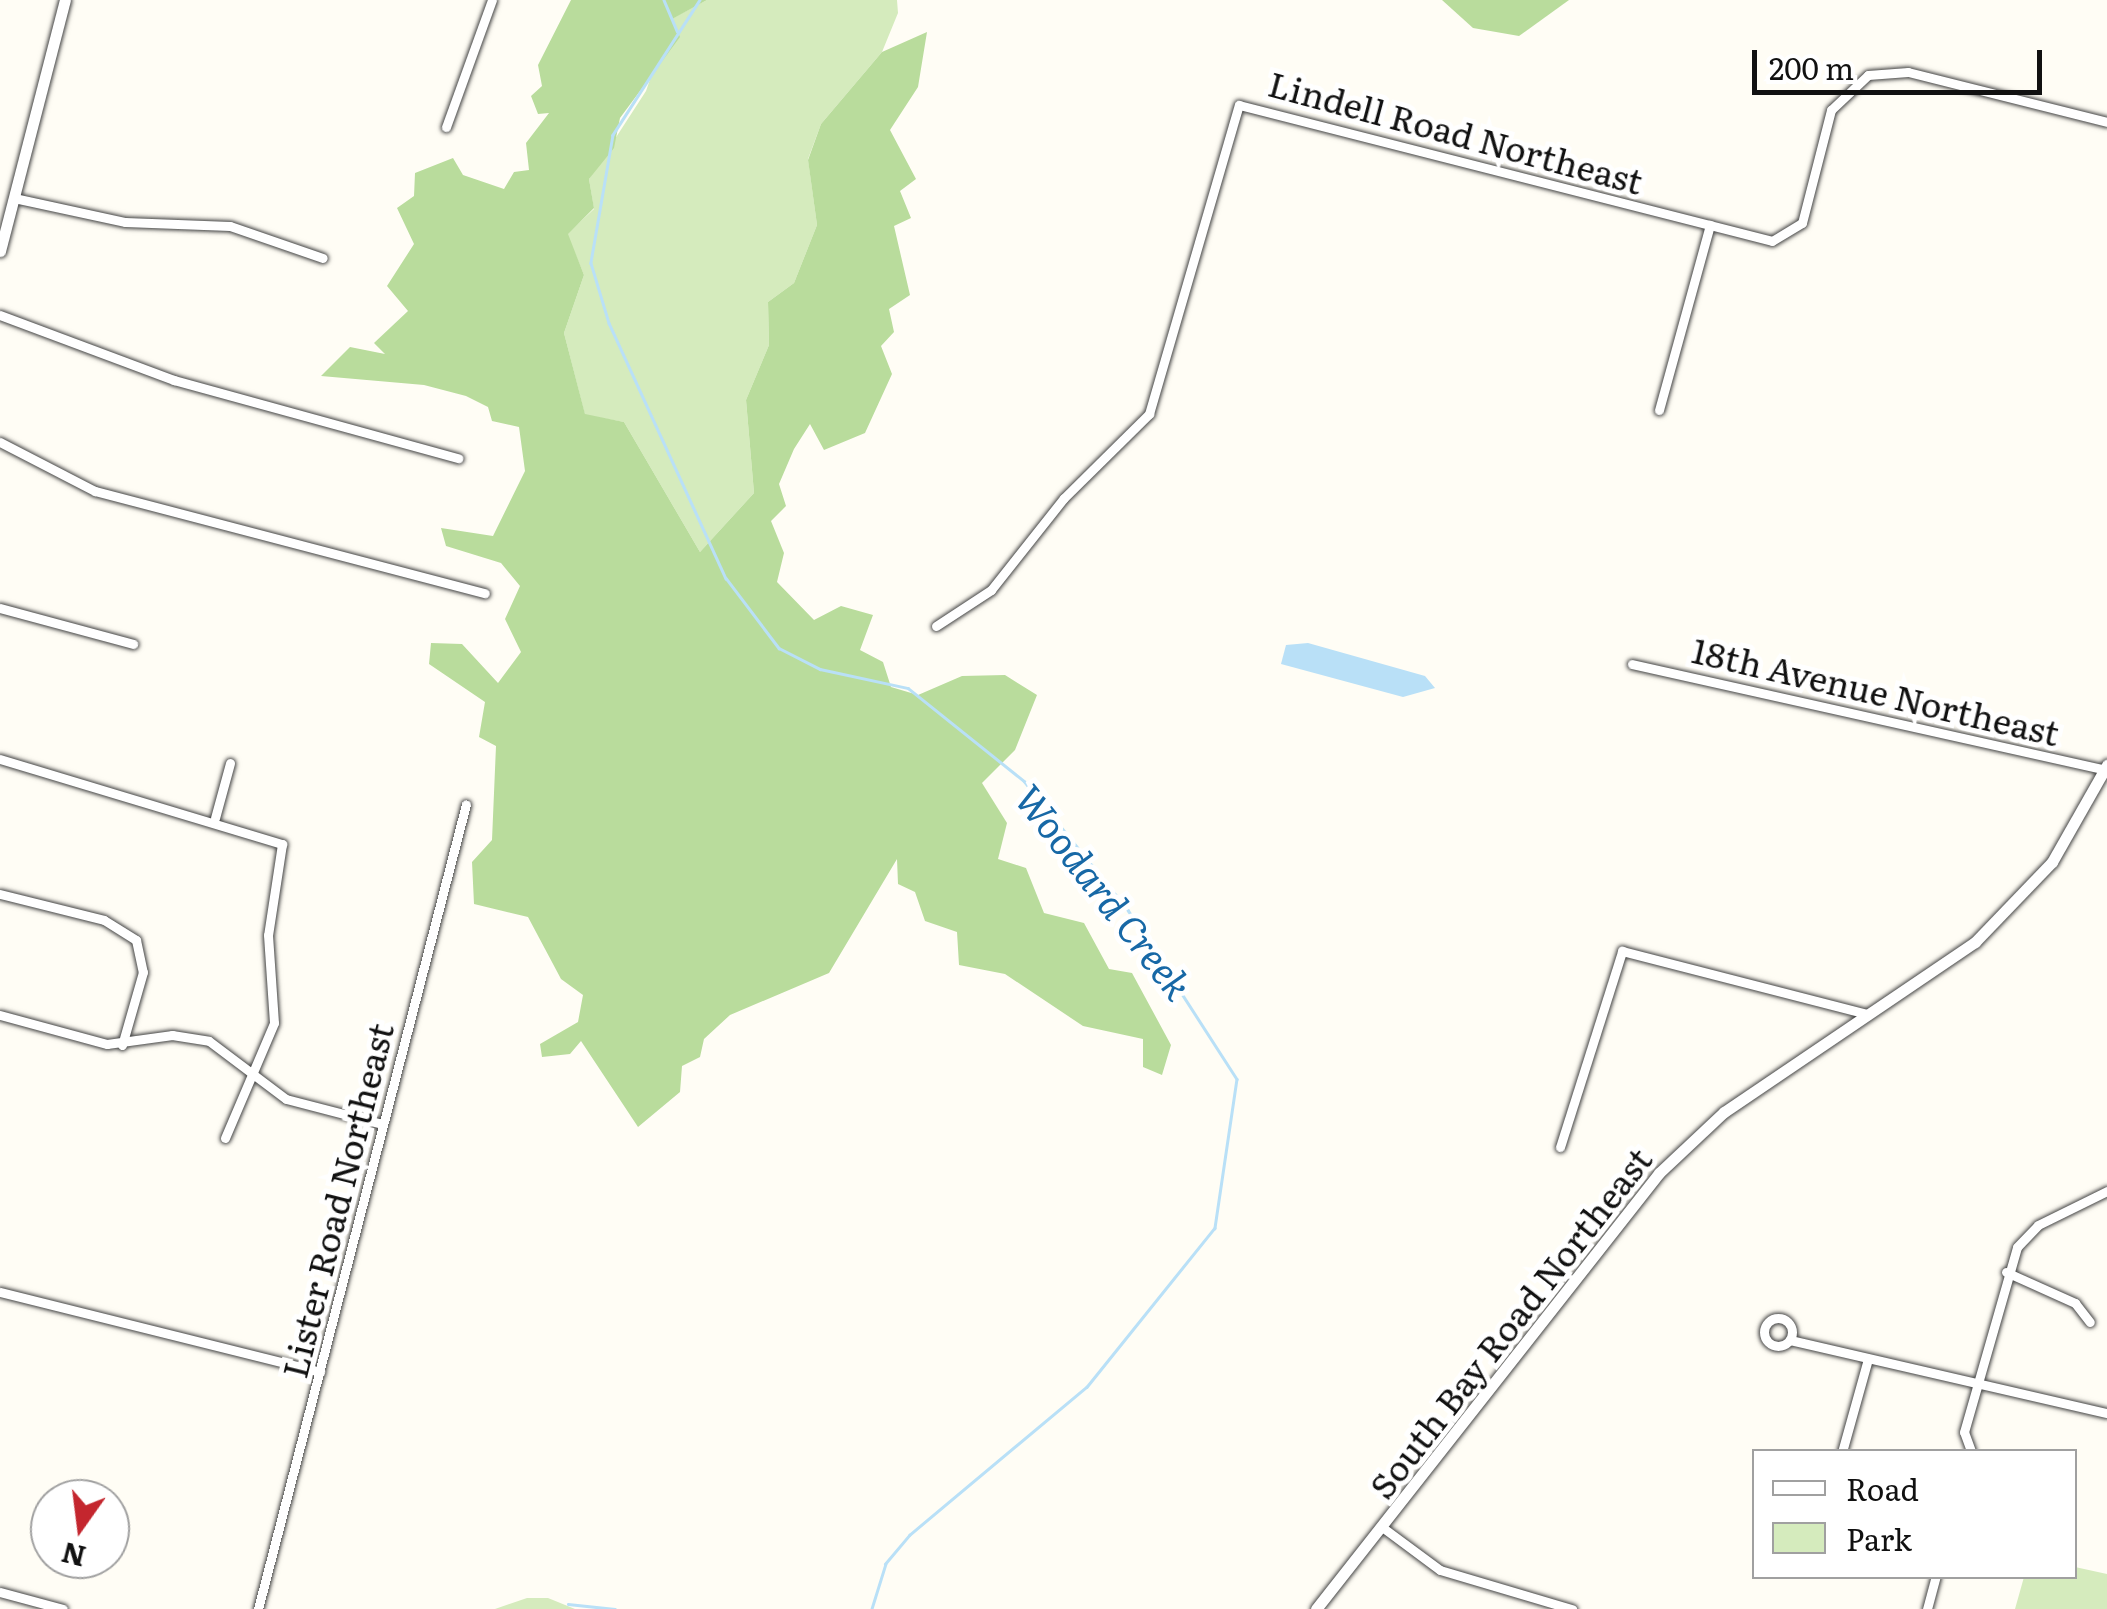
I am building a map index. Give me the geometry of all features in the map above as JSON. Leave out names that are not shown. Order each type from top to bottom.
[{"type":"street","points":[[0,251],[65,0]]},
{"type":"street","points":[[446,127],[492,0]]},
{"type":"street","name":"Lindell Road Northeast","points":[[936,626],[991,590],[1064,498],[1149,414],[1239,106],[1772,241],[1793,234],[1835,103],[1874,73],[1908,72],[2107,122]]},
{"type":"street","points":[[14,198],[125,222],[230,226],[323,258]]},
{"type":"street","points":[[1658,410],[1710,225]]},
{"type":"street","points":[[0,315],[174,380],[458,458]]},
{"type":"street","points":[[0,442],[95,491],[485,592]]},
{"type":"street","points":[[0,608],[133,644]]},
{"type":"street","name":"18th Avenue Northeast","points":[[1632,664],[2106,768]]},
{"type":"street","points":[[0,759],[215,818],[282,844],[268,935],[277,999],[253,1073],[225,1138]]},
{"type":"street","points":[[215,818],[230,763]]},
{"type":"street","name":"South Bay Road Northeast","points":[[1316,1609],[1658,1172],[1724,1112],[1868,1014],[2014,906],[2068,840],[2106,768]]},
{"type":"street","name":"Lister Road Northeast","points":[[258,1609],[466,804]]},
{"type":"street","points":[[0,894],[104,920],[136,940],[142,972],[122,1046]]},
{"type":"street","points":[[1560,1147],[1622,952],[1868,1014]]},
{"type":"street","points":[[0,1015],[122,1046],[185,1036],[253,1073],[296,1103],[382,1124]]},
{"type":"street","points":[[1971,1449],[1964,1432],[2006,1272],[2038,1225],[2107,1191]]},
{"type":"street","points":[[2006,1272],[2075,1303],[2090,1322]]},
{"type":"street","points":[[0,1292],[320,1372]]},
{"type":"street","points":[[1790,1340],[2107,1414]]},
{"type":"street","points":[[1843,1449],[1868,1360]]},
{"type":"street","points":[[1382,1527],[1440,1570],[1572,1609]]},
{"type":"street","points":[[1928,1609],[1935,1579]]},
{"type":"street","points":[[0,1592],[62,1609]]},
{"type":"green space","points":[[571,0],[707,0],[672,19],[680,37],[620,118],[614,148],[589,179],[594,208],[568,234],[584,275],[564,333],[585,414],[624,422],[700,552],[754,493],[746,400],[769,345],[768,302],[794,283],[817,225],[808,160],[821,124],[882,52],[927,32],[918,87],[890,130],[916,179],[900,191],[911,218],[894,226],[910,295],[889,309],[894,332],[881,346],[892,374],[865,433],[824,450],[810,424],[794,449],[779,484],[786,506],[771,521],[784,553],[777,582],[814,620],[841,606],[873,615],[860,650],[883,662],[891,687],[918,695],[962,676],[1005,675],[1037,695],[1015,750],[982,783],[1007,823],[998,859],[1026,868],[1044,913],[1084,923],[1109,969],[1132,973],[1171,1045],[1162,1075],[1143,1067],[1143,1039],[1083,1026],[1005,974],[959,965],[957,932],[925,921],[915,892],[898,884],[897,859],[829,973],[730,1015],[704,1039],[700,1057],[682,1066],[680,1092],[638,1127],[581,1041],[570,1054],[542,1057],[540,1044],[578,1022],[583,995],[561,979],[528,917],[474,904],[472,862],[492,840],[496,746],[479,737],[485,702],[429,664],[431,643],[462,644],[498,683],[521,652],[505,619],[520,586],[501,563],[446,546],[441,528],[493,536],[525,471],[519,427],[492,421],[488,407],[466,396],[424,385],[321,376],[350,347],[385,354],[374,343],[408,311],[387,286],[414,244],[397,208],[414,196],[415,173],[453,158],[463,175],[504,189],[514,172],[529,170],[526,143],[549,113],[538,114],[531,96],[542,86],[538,65]]},
{"type":"green space","points":[[707,0],[897,0],[898,13],[882,52],[821,124],[808,159],[817,225],[794,283],[768,302],[769,345],[746,400],[754,493],[700,552],[624,422],[585,415],[564,333],[584,275],[567,234],[594,209],[589,179],[646,91],[671,19]]},
{"type":"green space","points":[[1442,0],[1569,0],[1519,36],[1473,28]]},
{"type":"green space","points":[[2077,1567],[2107,1574],[2107,1609],[2015,1609],[2023,1579],[2077,1579]]},
{"type":"green space","points":[[527,1598],[548,1598],[575,1609],[495,1609]]},
{"type":"water","points":[[1308,643],[1425,676],[1435,688],[1403,697],[1281,664],[1286,645]]},
{"type":"waterway","points":[[664,0],[677,31]]},
{"type":"waterway","name":"Woodard Creek","points":[[700,0],[613,135],[591,263],[609,323],[726,578],[779,648],[820,669],[908,688],[1024,781],[1128,910],[1237,1079],[1215,1228],[1087,1387],[910,1535],[886,1564],[872,1609]]},
{"type":"waterway","points":[[568,1604],[615,1609]]}]
